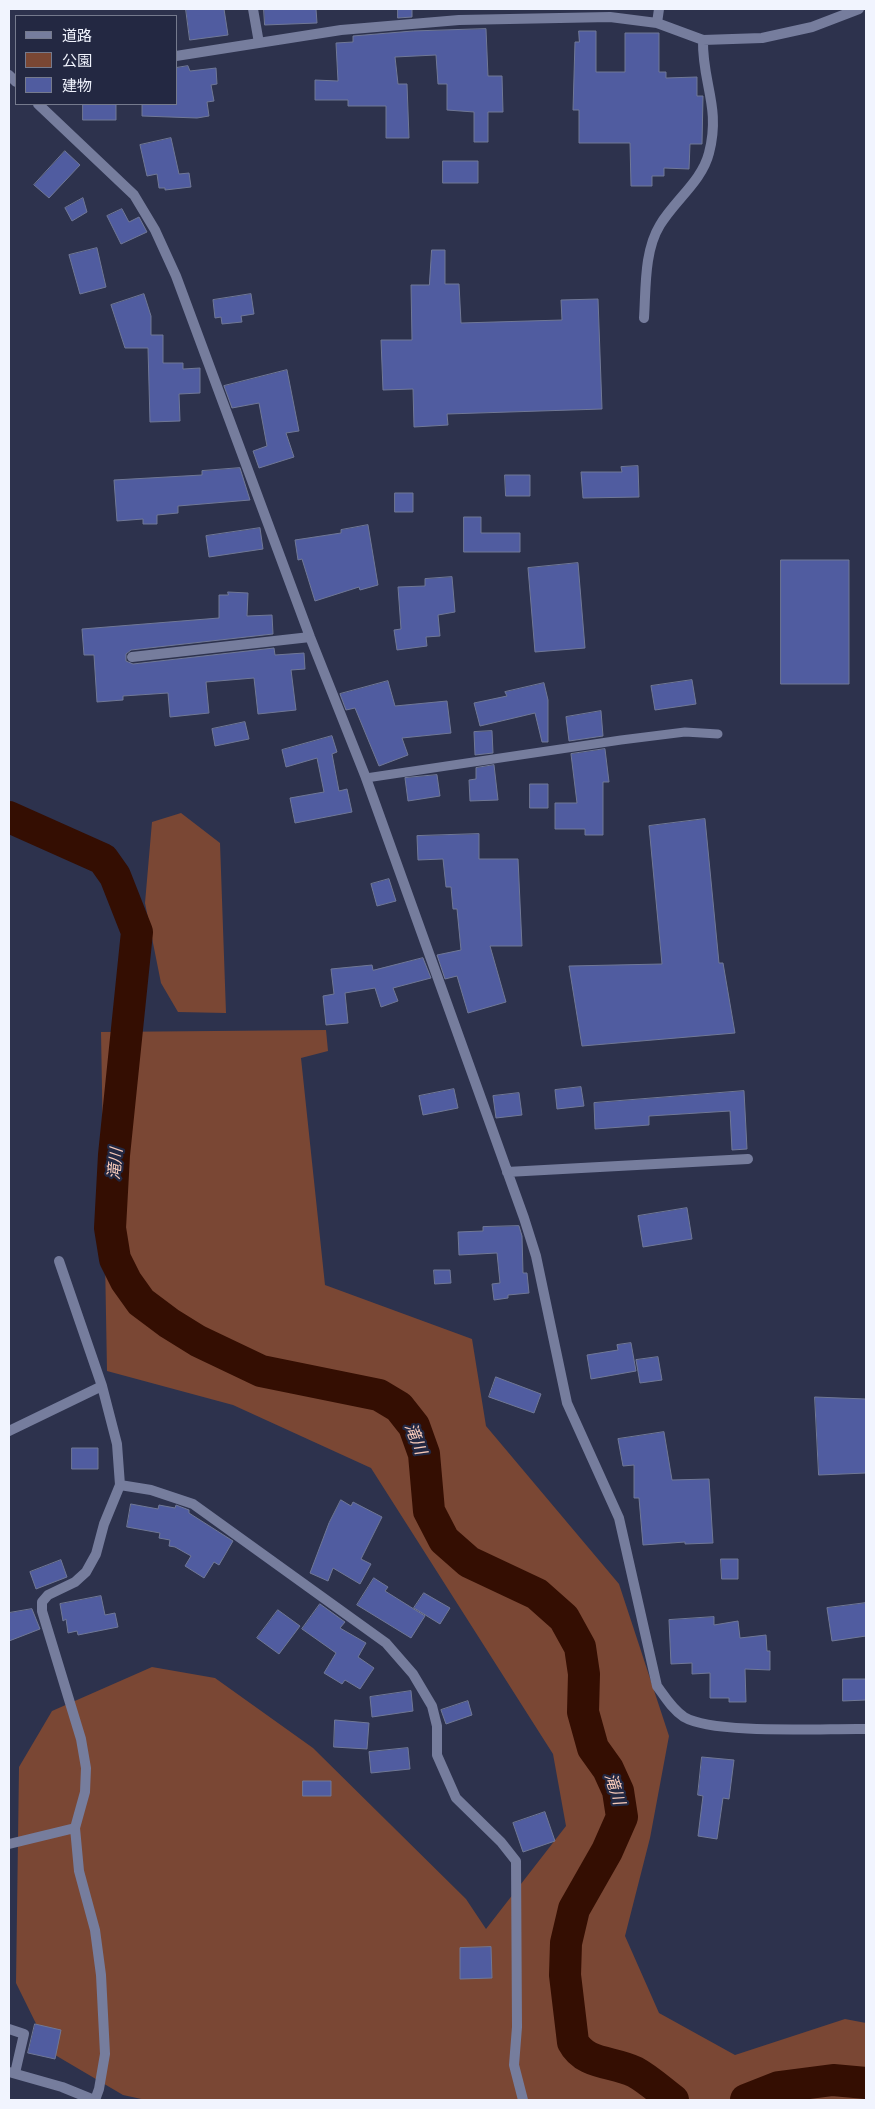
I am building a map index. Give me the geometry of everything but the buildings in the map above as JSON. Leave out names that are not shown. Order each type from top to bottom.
[{"type":"street","points":[[252,9],[259,43]]},
{"type":"street","points":[[657,23],[659,9]]},
{"type":"street","points":[[178,56],[341,30],[459,20],[610,18],[657,23],[703,40],[762,38],[812,26],[859,9]]},
{"type":"street","points":[[644,318],[651,246],[660,226],[704,169],[710,152],[715,120],[713,101],[703,58],[703,40]]},
{"type":"street","points":[[39,105],[134,195],[155,230],[176,276],[205,349],[310,637],[366,778],[536,1256],[567,1403],[619,1518],[657,1686],[672,1708],[686,1718],[724,1728],[866,1729]]},
{"type":"street","points":[[132,657],[310,637]]},
{"type":"street","points":[[507,1172],[748,1159]]},
{"type":"street","points":[[9,2029],[24,2034],[12,2073],[62,2087],[94,2100],[99,2089],[105,2054],[101,1975],[95,1930],[79,1871],[75,1828],[85,1792],[86,1768],[80,1739],[42,1612],[42,1602],[48,1595],[75,1582],[86,1572],[96,1554],[104,1524],[120,1485],[117,1444],[102,1386],[58,1261]]},
{"type":"street","points":[[9,1431],[102,1386]]},
{"type":"street","points":[[120,1485],[151,1490],[193,1504],[386,1643],[412,1674],[432,1706],[438,1726],[437,1755],[456,1798],[501,1842],[516,1861],[517,2027],[514,2065],[523,2100]]},
{"type":"street","points":[[9,1844],[75,1828]]},
{"type":"lane","points":[[366,778],[685,732],[718,734]]},
{"type":"green space","points":[[181,813],[220,843],[226,1013],[178,1012],[161,983],[145,903],[152,822]]},
{"type":"green space","points":[[326,1030],[328,1051],[301,1058],[325,1285],[472,1339],[486,1426],[619,1584],[669,1736],[650,1838],[625,1936],[659,2013],[735,2055],[845,2019],[866,2023],[866,2100],[146,2100],[123,2095],[50,2052],[16,1983],[19,1767],[52,1711],[152,1667],[215,1678],[313,1748],[466,1899],[486,1929],[566,1826],[553,1754],[371,1468],[233,1405],[107,1371],[101,1032]]},
{"type":"waterway","name":"滝川","points":[[9,817],[103,859],[115,876],[137,932],[114,1155],[110,1228],[115,1259],[126,1281],[141,1302],[169,1323],[198,1341],[261,1371],[379,1395],[399,1407],[414,1426],[424,1454],[429,1511],[444,1540],[469,1562],[537,1594],[564,1618],[580,1647],[584,1674],[583,1712],[593,1748],[608,1769],[618,1791],[622,1817],[607,1851],[574,1909],[566,1943],[565,1975],[573,2042],[585,2055],[600,2062],[627,2068],[635,2072],[673,2100]]},
{"type":"waterway","name":"滝川","points":[[746,2100],[779,2087],[833,2080],[866,2083]]}]
